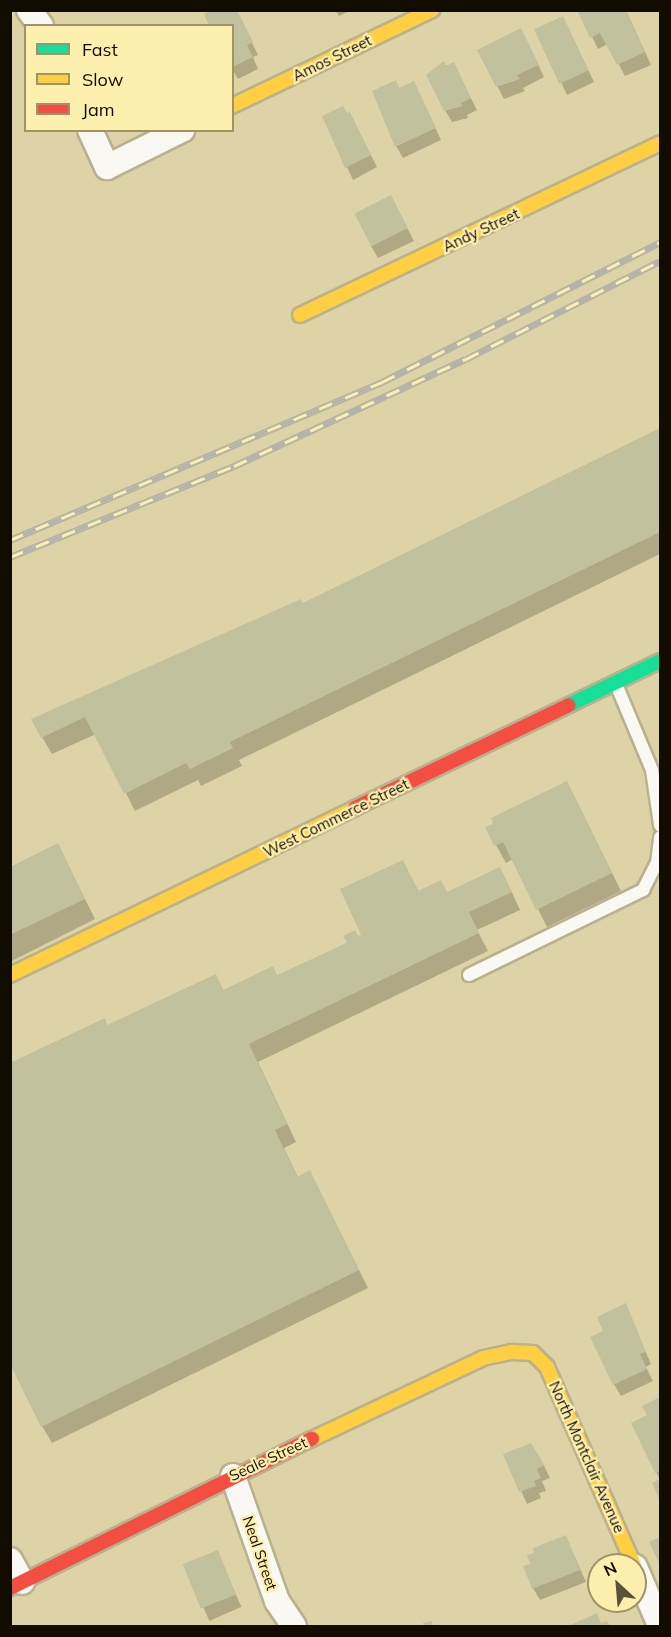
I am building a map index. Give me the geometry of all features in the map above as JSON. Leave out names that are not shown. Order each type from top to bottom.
[{"type":"street","points":[[29,10],[40,24]]},
{"type":"street","name":"Amos Street","points":[[234,105],[432,10]]},
{"type":"street","points":[[91,132],[107,167],[178,132]]},
{"type":"street","name":"Andy Street","points":[[300,315],[660,143]]},
{"type":"street","name":"West Commerce Street","points":[[10,975],[660,661]]},
{"type":"street","name":"Seale Street","points":[[16,1585],[233,1476],[483,1358],[512,1352],[533,1353]]},
{"type":"street","name":"North Montclair Avenue","points":[[533,1353],[547,1367],[628,1553]]},
{"type":"street","name":"Neal Street","points":[[233,1476],[277,1601],[294,1626]]},
{"type":"street","points":[[10,1560],[16,1585]]},
{"type":"street","name":"North Montclair Avenue","points":[[647,1596],[660,1625]]},
{"type":"lane","points":[[615,683],[652,770],[660,825]]},
{"type":"lane","points":[[469,975],[643,890],[657,863],[660,837]]},
{"type":"building","points":[[211,10],[237,10],[253,42],[247,45],[253,57],[234,66],[234,24],[208,24],[204,14]]},
{"type":"building","points":[[577,10],[626,10],[645,52],[617,65],[600,33],[590,38]]},
{"type":"building","points":[[563,16],[588,70],[559,84],[534,30]]},
{"type":"building","points":[[521,28],[539,65],[517,75],[520,79],[496,87],[477,50]]},
{"type":"building","points":[[444,61],[446,66],[454,62],[471,98],[461,103],[463,106],[444,111],[426,75]]},
{"type":"building","points":[[396,80],[399,88],[414,81],[436,128],[395,147],[372,91]]},
{"type":"building","points":[[343,106],[347,113],[350,112],[371,155],[345,168],[322,116]]},
{"type":"building","points":[[391,195],[408,228],[371,247],[354,214]]},
{"type":"building","points":[[660,428],[660,532],[230,742],[233,748],[190,769],[186,763],[124,794],[85,717],[41,738],[31,719],[301,599],[303,603]]},
{"type":"building","points":[[567,781],[612,873],[536,910],[503,842],[494,846],[485,827],[493,824],[491,818]]},
{"type":"building","points":[[58,843],[85,899],[10,935],[10,867]]},
{"type":"building","points":[[403,860],[418,891],[441,880],[447,892],[500,867],[512,892],[469,912],[479,933],[249,1044],[287,1124],[275,1130],[297,1177],[310,1170],[359,1270],[41,1427],[10,1364],[10,1063],[105,1018],[107,1025],[216,974],[223,990],[273,966],[277,975],[347,943],[343,936],[355,930],[358,936],[361,935],[340,889]]},
{"type":"building","points":[[626,1303],[646,1352],[640,1354],[647,1369],[613,1385],[590,1337],[603,1331],[597,1317]]},
{"type":"building","points":[[660,1397],[660,1471],[655,1473],[631,1423],[647,1415],[642,1406]]},
{"type":"building","points":[[531,1443],[544,1465],[537,1469],[541,1478],[534,1481],[536,1486],[519,1492],[503,1454]]},
{"type":"building","points":[[660,1479],[660,1501],[652,1483]]},
{"type":"building","points":[[566,1535],[580,1570],[532,1589],[523,1566],[530,1564],[527,1555],[534,1553],[533,1548]]},
{"type":"building","points":[[660,1537],[660,1565],[649,1542]]},
{"type":"building","points":[[218,1550],[236,1595],[201,1609],[183,1564]]},
{"type":"building","points":[[597,1613],[601,1623],[607,1621],[610,1626],[568,1626]]},
{"type":"building","points":[[432,1621],[433,1626],[424,1626],[423,1623]]},
{"type":"railway","points":[[10,540],[382,382],[660,242]]},
{"type":"railway","points":[[10,557],[234,466],[466,359],[660,261]]},
{"type":"traffic: fast","points":[[569,705],[660,661]]},
{"type":"traffic: slow","points":[[234,105],[432,10]]},
{"type":"traffic: slow","points":[[300,315],[660,143]]},
{"type":"traffic: slow","points":[[10,975],[355,808]]},
{"type":"traffic: slow","points":[[312,1439],[483,1358],[512,1352],[533,1353],[547,1367],[629,1553]]},
{"type":"traffic: jam","points":[[355,808],[569,705]]},
{"type":"traffic: jam","points":[[10,1588],[312,1439]]}]
